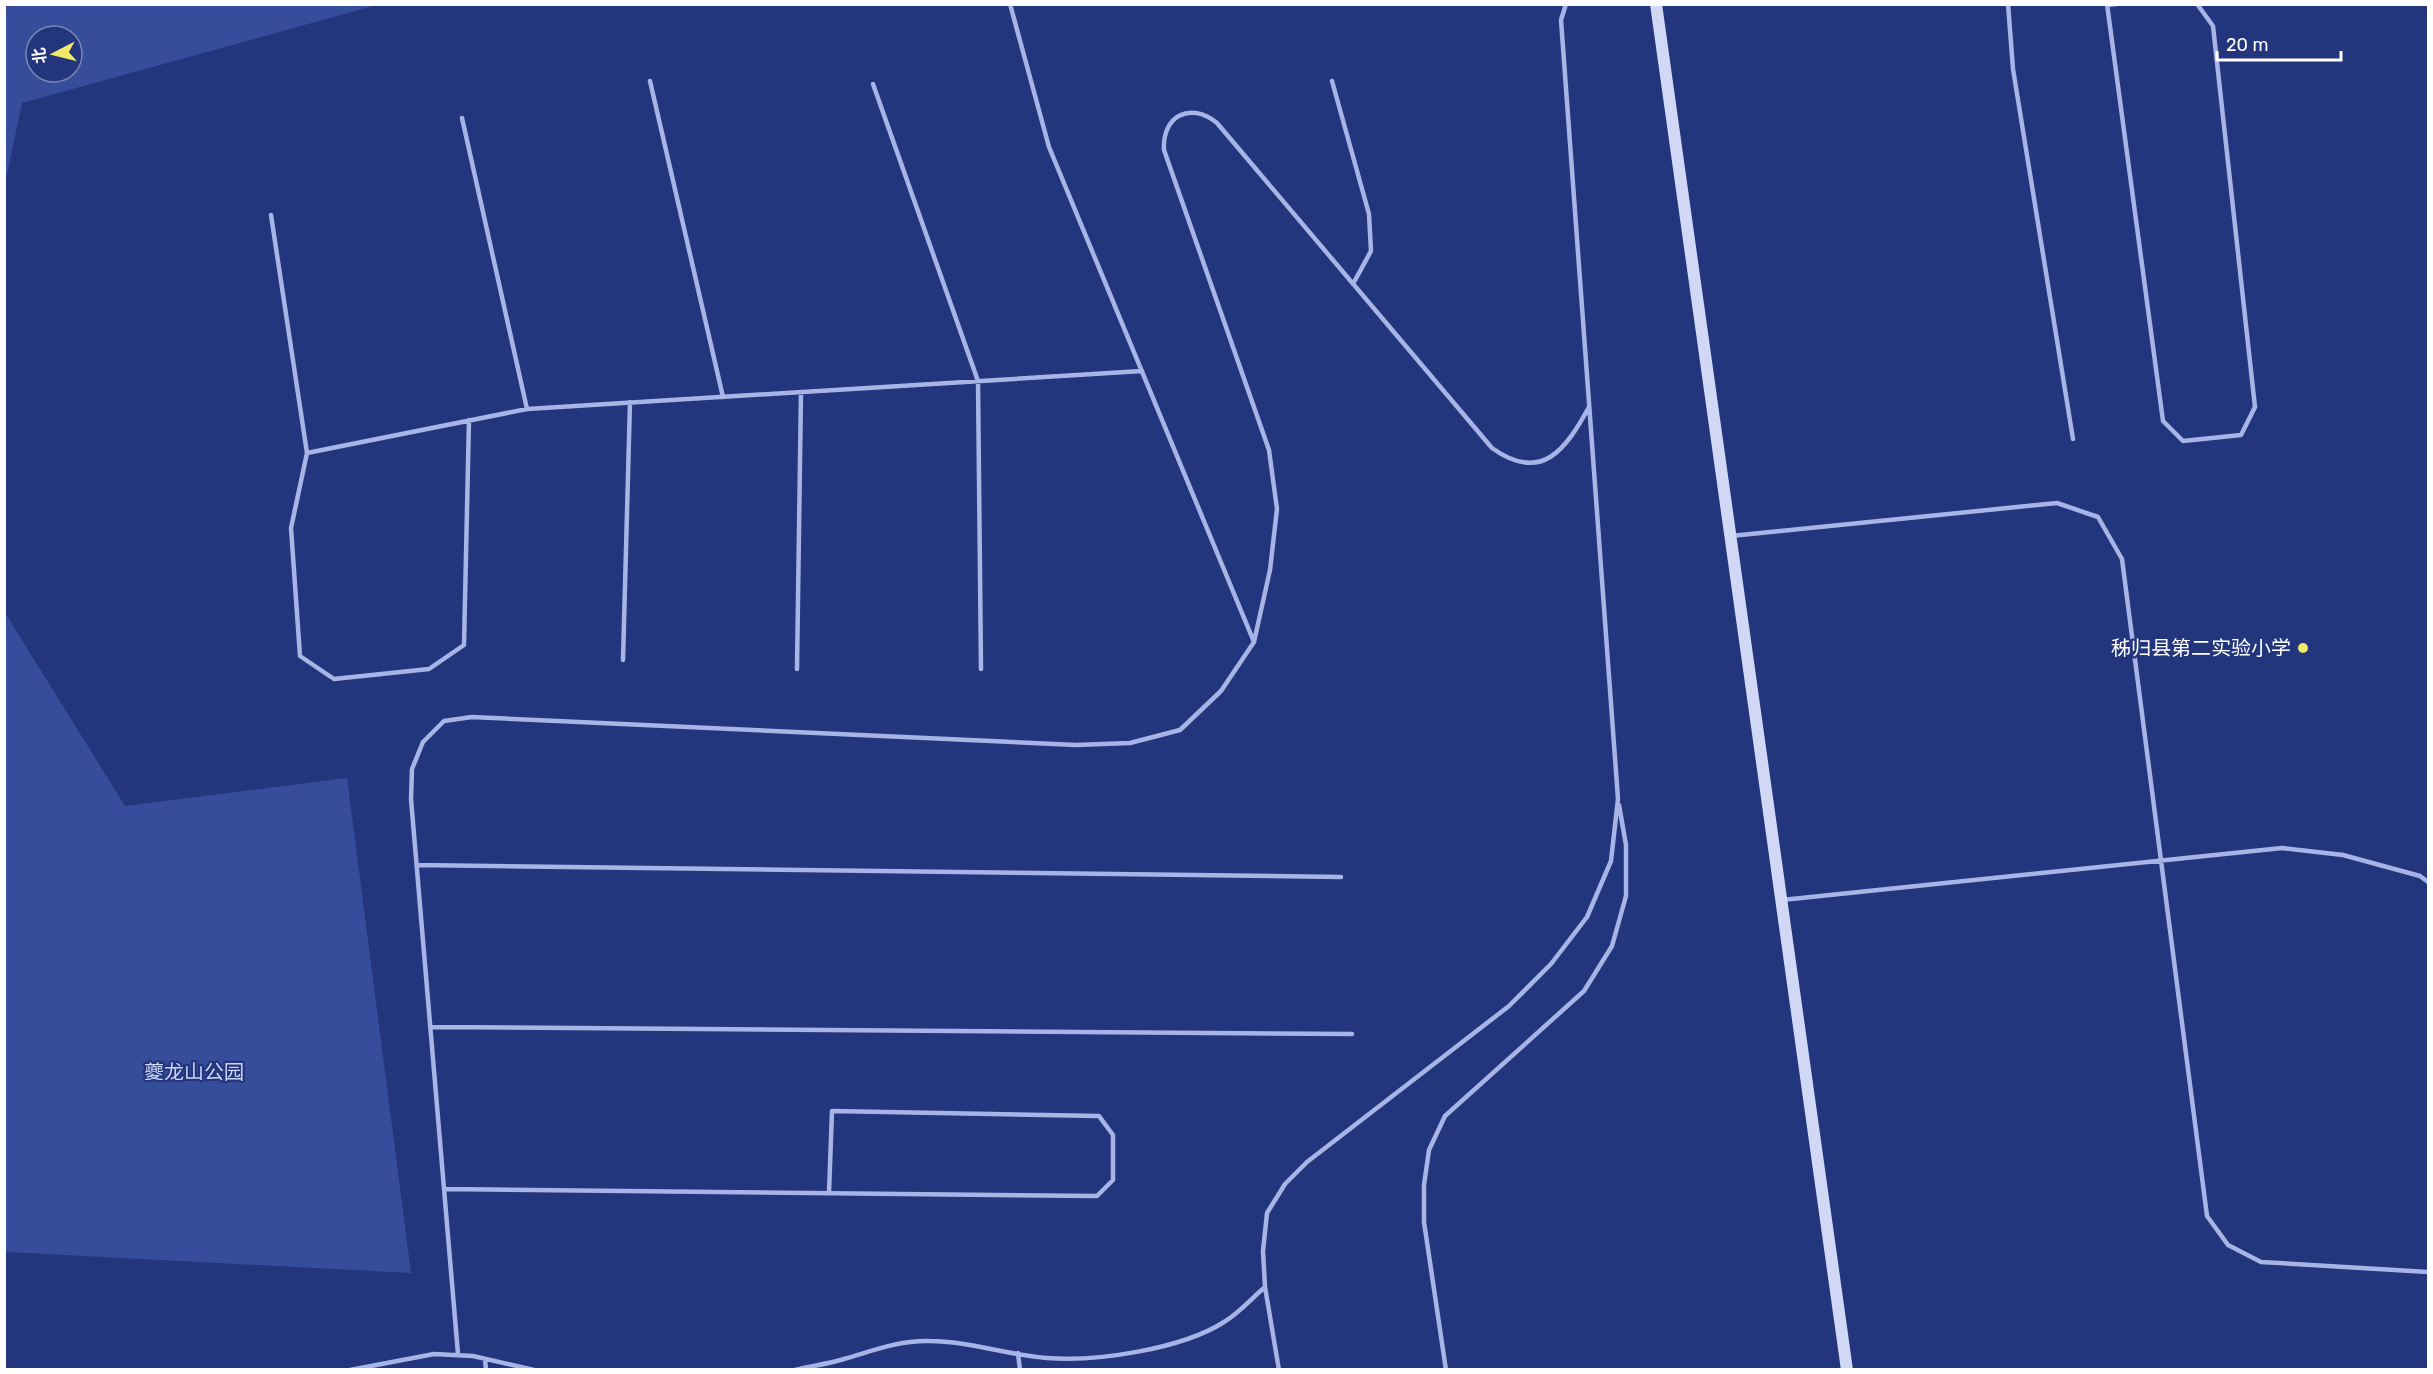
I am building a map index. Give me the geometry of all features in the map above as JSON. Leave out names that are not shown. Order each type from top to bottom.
[{"type":"main road","points":[[1656,4],[1847,1370]]},
{"type":"lane","points":[[1010,4],[1049,147],[1254,642]]},
{"type":"lane","points":[[1446,1370],[1424,1222],[1424,1185],[1429,1150],[1445,1116],[1584,991],[1612,946],[1626,896],[1626,845],[1618,799],[1562,20],[1566,4]]},
{"type":"lane","points":[[2008,4],[2013,69],[2073,439]]},
{"type":"lane","points":[[2116,4],[2107,5],[2163,421],[2183,441],[2241,435],[2255,407],[2213,26],[2197,4]]},
{"type":"lane","points":[[650,81],[723,397]]},
{"type":"lane","points":[[1332,81],[1369,214],[1371,251],[1353,284]]},
{"type":"lane","points":[[873,84],[978,381],[981,669]]},
{"type":"lane","points":[[458,1354],[411,799],[412,769],[423,742],[444,721],[472,717],[1076,745],[1130,743],[1180,730],[1221,691],[1254,642],[1270,570],[1277,509],[1269,450],[1167,163],[1163,138],[1167,125],[1186,113],[1198,112],[1209,116],[1217,123],[1492,448],[1504,457],[1520,462],[1537,462],[1553,456],[1565,447],[1575,434],[1589,407]]},
{"type":"lane","points":[[462,118],[527,409]]},
{"type":"lane","points":[[271,215],[307,453],[291,528],[300,656],[334,679],[429,669],[464,645],[469,420]]},
{"type":"lane","points":[[307,453],[527,409],[1142,371]]},
{"type":"lane","points":[[797,669],[801,392]]},
{"type":"lane","points":[[623,660],[630,402]]},
{"type":"lane","points":[[1730,536],[2057,503],[2098,517],[2122,559],[2206,1216],[2228,1245],[2261,1262],[2428,1272]]},
{"type":"lane","points":[[1279,1370],[1265,1287],[1263,1251],[1268,1213],[1285,1184],[1307,1162],[1509,1006],[1551,964],[1587,917],[1611,861],[1618,799]]},
{"type":"lane","points":[[1781,900],[2282,849],[2343,855],[2420,876],[2428,882]]},
{"type":"lane","points":[[417,865],[1341,877]]},
{"type":"lane","points":[[430,1026],[1352,1034]]},
{"type":"lane","points":[[444,1189],[1096,1196],[1113,1180],[1113,1135],[1099,1116],[832,1111],[829,1192]]},
{"type":"lane","points":[[795,1370],[896,1344],[927,1341],[959,1343],[1047,1358],[1087,1358],[1180,1343],[1224,1322],[1265,1287]]},
{"type":"lane","points":[[1018,1353],[1020,1370]]},
{"type":"lane","points":[[350,1370],[410,1357],[458,1354],[534,1370]]},
{"type":"lane","points":[[485,1359],[486,1370]]},
{"type":"green space","points":[[5,4],[377,4],[377,5],[22,103],[5,184]]},
{"type":"green space","name":"夔龙山公园","points":[[4,611],[125,806],[347,778],[411,1273],[7,1252],[5,1254]]},
{"type":"place","name":"秭归县第二实验小学","points":[[2303,648]]}]
